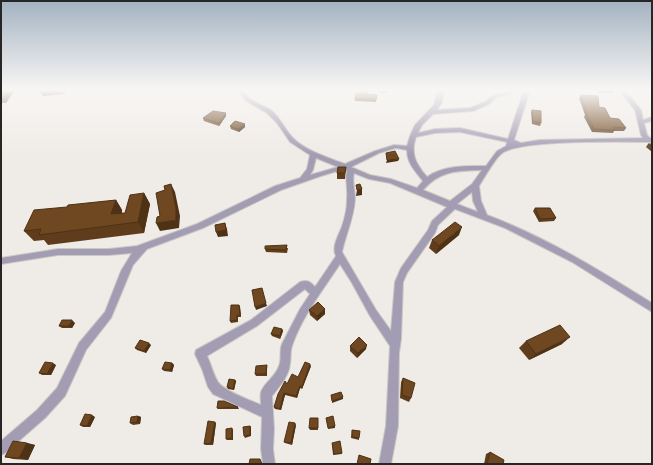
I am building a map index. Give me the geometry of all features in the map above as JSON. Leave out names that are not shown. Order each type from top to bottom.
[{"type":"street","points":[[268,112],[279,122],[292,141],[313,154],[369,177],[391,181],[500,222],[549,246],[652,308]]},
{"type":"street","points":[[426,181],[411,162],[409,148],[420,122],[433,112],[439,112]]},
{"type":"street","points":[[385,464],[392,426],[399,282],[404,271],[432,231],[435,223],[452,205],[475,186],[499,152],[510,145],[519,112]]},
{"type":"street","points":[[639,112],[644,135],[650,139]]},
{"type":"street","points":[[642,122],[651,120]]},
{"type":"street","points":[[413,136],[460,130],[510,145],[578,140],[650,139]]},
{"type":"street","points":[[1,261],[58,252],[109,252],[137,249],[200,226],[260,196],[302,180],[348,168],[377,152],[394,146],[409,148]]},
{"type":"street","points":[[302,180],[310,170],[313,154]]},
{"type":"street","points":[[348,168],[351,199],[346,226],[338,248],[340,256],[373,313],[395,345]]},
{"type":"street","points":[[418,191],[426,181],[436,175],[455,168],[487,168]]},
{"type":"street","points":[[475,186],[477,201],[484,217]]},
{"type":"street","points":[[1,449],[60,394],[83,347],[112,307],[132,258],[147,246]]},
{"type":"street","points":[[269,464],[267,449],[268,429],[266,394],[276,382],[285,366],[285,352],[288,341],[303,312],[340,256]]},
{"type":"street","points":[[267,414],[217,390],[212,383],[207,367],[200,354],[254,323],[303,285],[308,285],[315,294]]},
{"type":"building","points":[[212,112],[226,113],[219,123],[203,118]]},
{"type":"building","points":[[532,112],[541,112],[541,123],[533,121]]},
{"type":"building","points":[[586,112],[607,112],[610,118],[619,119],[626,128],[613,127],[615,130],[594,129],[586,113],[587,114]]},
{"type":"building","points":[[235,121],[245,124],[238,129],[230,126]]},
{"type":"building","points":[[395,151],[399,159],[387,160],[386,153]]},
{"type":"building","points":[[338,167],[346,167],[345,173],[337,173]]},
{"type":"building","points":[[171,184],[176,208],[176,220],[156,223],[157,217],[160,216],[156,193],[165,190],[164,186]]},
{"type":"building","points":[[360,184],[362,189],[357,190],[356,185]]},
{"type":"building","points":[[144,193],[138,222],[39,235],[41,229],[24,231],[34,210],[116,200],[111,214],[125,213],[130,195]]},
{"type":"building","points":[[535,208],[550,208],[556,218],[540,219]]},
{"type":"building","points":[[455,222],[462,227],[439,246],[432,240]]},
{"type":"building","points":[[225,223],[226,230],[216,232],[215,225]]},
{"type":"building","points":[[287,245],[286,250],[265,249],[265,246]]},
{"type":"building","points":[[262,288],[266,303],[255,307],[252,290]]},
{"type":"building","points":[[318,302],[325,309],[317,316],[309,310]]},
{"type":"building","points":[[231,305],[239,305],[240,315],[237,315],[237,320],[230,321]]},
{"type":"building","points":[[62,320],[72,320],[69,326],[59,326]]},
{"type":"building","points":[[560,325],[570,337],[536,354],[526,341]]},
{"type":"building","points":[[274,327],[282,329],[280,336],[271,334]]},
{"type":"building","points":[[359,337],[367,345],[358,353],[350,346]]},
{"type":"building","points":[[140,340],[149,343],[144,351],[135,348]]},
{"type":"building","points":[[45,362],[53,363],[47,374],[39,373]]},
{"type":"building","points":[[165,362],[172,363],[170,370],[162,369]]},
{"type":"building","points":[[305,362],[310,364],[302,387],[300,386],[296,396],[284,393],[280,409],[274,407],[278,394],[285,381],[287,384],[292,374],[298,377]]},
{"type":"building","points":[[267,365],[266,374],[255,374],[256,366]]},
{"type":"building","points":[[403,378],[415,383],[411,398],[402,395]]},
{"type":"building","points":[[229,379],[235,380],[233,389],[227,387]]},
{"type":"building","points":[[341,392],[343,397],[332,401],[331,395]]},
{"type":"building","points":[[218,401],[224,401],[238,407],[217,408]]},
{"type":"building","points":[[85,414],[92,415],[87,426],[80,425]]},
{"type":"building","points":[[138,416],[137,422],[130,423],[131,417]]},
{"type":"building","points":[[333,416],[335,426],[328,428],[326,418]]},
{"type":"building","points":[[310,418],[318,418],[318,428],[309,428]]},
{"type":"building","points":[[208,421],[215,422],[211,443],[204,444]]},
{"type":"building","points":[[289,422],[295,423],[291,443],[284,442]]},
{"type":"building","points":[[250,426],[250,435],[244,436],[243,427]]},
{"type":"building","points":[[232,428],[232,438],[226,439],[226,429]]},
{"type":"building","points":[[352,430],[360,431],[359,438],[352,437]]},
{"type":"building","points":[[13,441],[27,443],[19,458],[5,457]]},
{"type":"building","points":[[340,441],[342,453],[334,454],[332,443]]},
{"type":"building","points":[[490,452],[504,460],[503,464],[487,464]]},
{"type":"building","points":[[359,455],[371,459],[370,464],[357,464]]},
{"type":"building","points":[[250,459],[260,459],[262,464],[249,464]]}]
